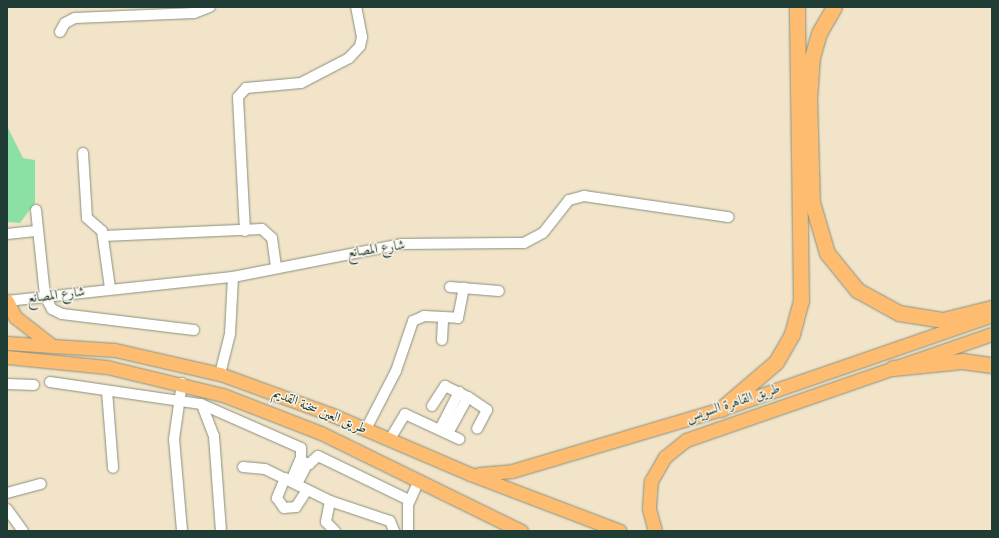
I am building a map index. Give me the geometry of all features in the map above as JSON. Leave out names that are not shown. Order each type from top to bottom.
[{"type":"highway","points":[[721,409],[776,362],[792,334],[799,307],[796,7]]},
{"type":"highway","points":[[834,7],[819,33],[812,57],[809,96],[812,202],[827,253],[857,290],[900,313],[944,320],[992,308]]},
{"type":"highway","points":[[893,368],[962,361],[992,365]]},
{"type":"main road","points":[[7,301],[15,317],[50,344]]},
{"type":"main road","name":"طريق القاهرة السويس","points":[[470,474],[512,470],[721,409],[992,315]]},
{"type":"main road","name":"طريق القاهرة السويس","points":[[655,531],[649,508],[652,481],[659,464],[678,444],[992,334]]},
{"type":"main road","name":"طريق العين سخنة القديم","points":[[7,343],[50,344],[115,350],[220,374],[366,430],[470,474],[620,531]]},
{"type":"main road","name":"طريق العين سخنة القديم","points":[[7,357],[107,367],[198,387],[322,433],[521,531]]},
{"type":"street","points":[[60,32],[65,22],[75,18],[194,13],[210,7]]},
{"type":"street","points":[[245,231],[238,96],[246,88],[301,83],[356,53],[362,37],[356,7]]},
{"type":"street","points":[[83,153],[87,218],[98,226],[103,236],[110,288]]},
{"type":"street","name":"شارع المصانع","points":[[7,301],[110,288],[233,277],[401,244],[529,241],[543,233],[563,205],[584,196],[728,217]]},
{"type":"street","points":[[36,210],[45,296],[52,309],[62,314],[194,330]]},
{"type":"street","points":[[103,236],[245,231],[262,229],[271,235],[276,268]]},
{"type":"street","points":[[7,234],[38,232]]},
{"type":"street","points":[[220,374],[230,334],[233,277]]},
{"type":"street","points":[[450,287],[499,291]]},
{"type":"street","points":[[366,430],[396,371],[413,321],[424,316],[456,319],[461,315],[464,288]]},
{"type":"street","points":[[442,340],[444,318]]},
{"type":"street","points":[[50,382],[201,404],[301,448],[304,462]]},
{"type":"street","points":[[182,383],[178,400],[174,439],[182,531]]},
{"type":"street","points":[[7,384],[34,385]]},
{"type":"street","points":[[432,406],[443,386],[464,395],[487,410],[477,429]]},
{"type":"street","points":[[198,387],[201,404],[214,436],[221,531]]},
{"type":"street","points":[[107,391],[113,468]]},
{"type":"street","points":[[444,431],[464,395]]},
{"type":"street","points":[[390,440],[405,414],[459,439]]},
{"type":"street","points":[[307,490],[296,507],[284,508],[277,498],[304,462],[318,456],[409,500]]},
{"type":"street","points":[[243,468],[264,469],[330,501],[390,522],[394,531]]},
{"type":"street","points":[[408,531],[409,500],[419,480]]},
{"type":"street","points":[[7,493],[41,484]]},
{"type":"street","points":[[330,501],[326,522],[336,531]]},
{"type":"street","points":[[7,508],[22,531]]},
{"type":"green space","points":[[7,126],[23,158],[35,160],[35,203],[20,223],[7,222]]}]
